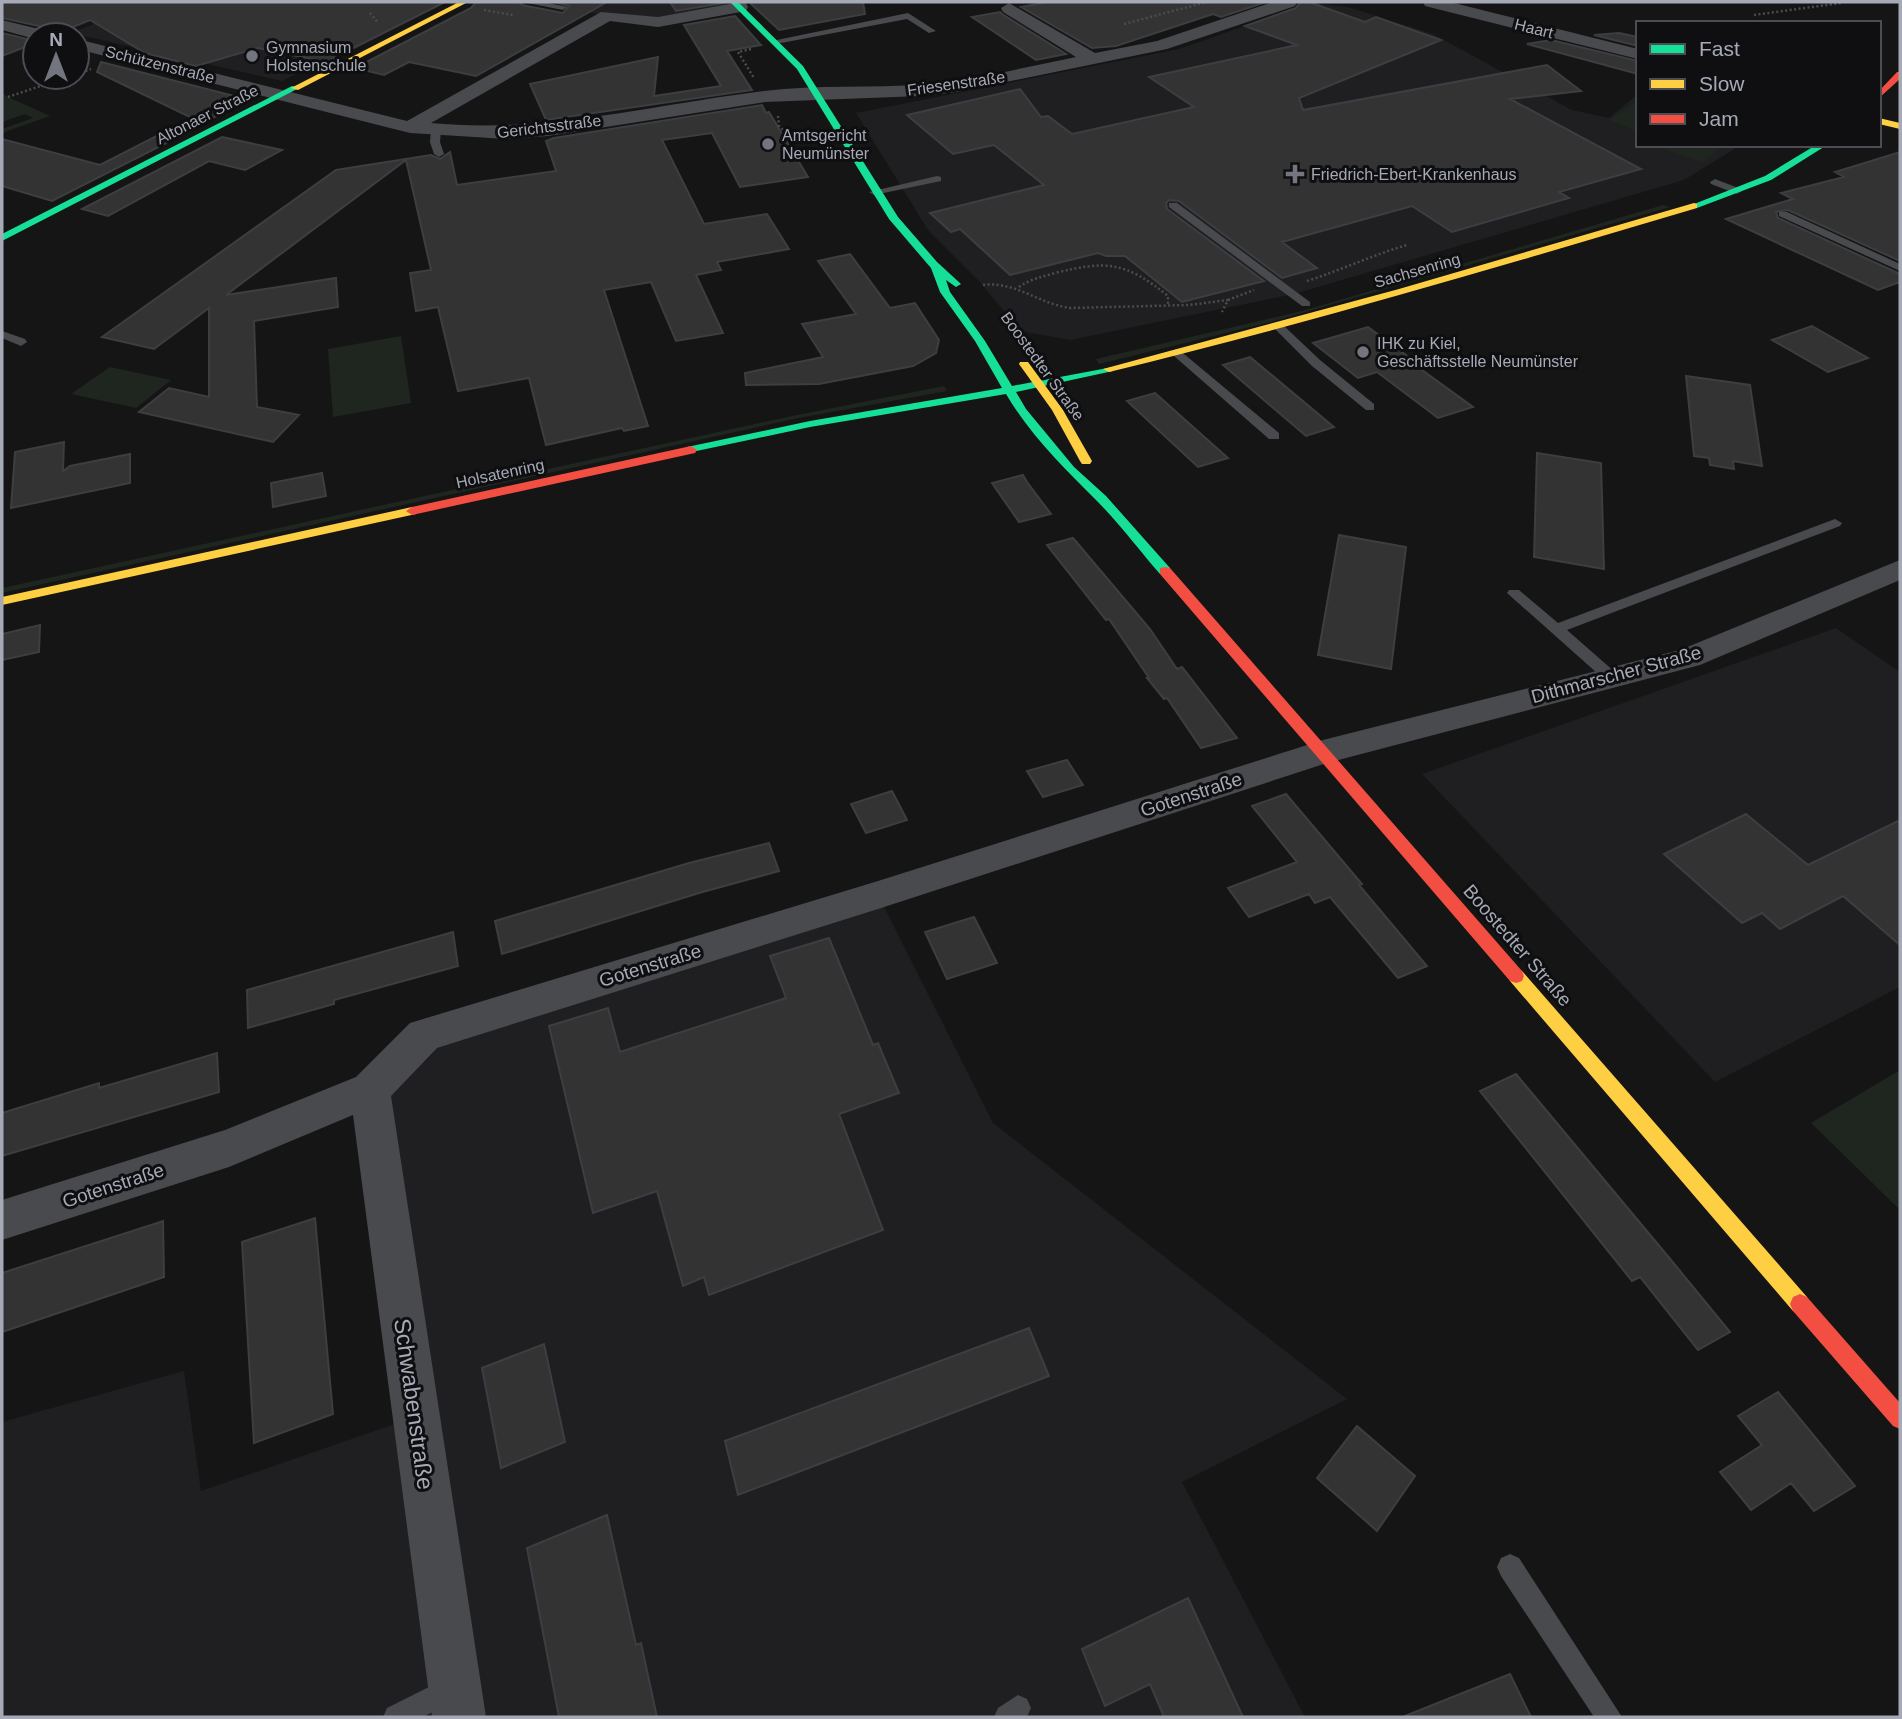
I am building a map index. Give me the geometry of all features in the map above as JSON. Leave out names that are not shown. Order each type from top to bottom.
[{"type":"main road","name":"Altonaer Straße","points":[[2,237],[462,3]]},
{"type":"main road","name":"Boostedter Straße","points":[[737,4],[777,42],[818,92],[874,192],[936,268],[945,292],[991,370],[1070,470],[1102,499],[1900,1419]]},
{"type":"main road","points":[[1881,94],[1900,74]]},
{"type":"main road","points":[[1881,111],[1900,116]]},
{"type":"main road","points":[[1881,122],[1900,129]]},
{"type":"main road","points":[[1881,128],[1900,129]]},
{"type":"main road","name":"Sachsenring","points":[[1008,390],[1178,353],[1432,285],[1701,204],[1737,191],[1798,162],[1820,147]]},
{"type":"main road","name":"Sachsenring","points":[[1259,314],[1307,304],[1665,201],[1733,173]]},
{"type":"main road","name":"Boostedter Straße","points":[[936,268],[975,292]]},
{"type":"main road","name":"Boostedter Straße","points":[[991,370],[1025,359],[1086,461],[1102,499]]},
{"type":"main road","name":"Holsatenring","points":[[2,601],[810,424],[951,402],[1008,390]]},
{"type":"street","name":"Friesenstraße","points":[[818,92],[880,92],[957,86],[1185,38],[1289,2]]},
{"type":"street","name":"Haart","points":[[1431,2],[1636,53]]},
{"type":"street","points":[[411,127],[607,16],[658,23],[737,4]]},
{"type":"street","points":[[1009,8],[1092,58]]},
{"type":"street","points":[[2,25],[21,30]]},
{"type":"street","name":"Schützenstraße","points":[[91,47],[284,95]]},
{"type":"street","name":"Gerichtsstraße","points":[[284,95],[411,127],[506,133],[548,130],[765,96],[818,92]]},
{"type":"street","name":"Dithmarscher Straße","points":[[1323,752],[1689,658],[1900,569]]},
{"type":"street","name":"Gotenstraße","points":[[2,1220],[229,1148],[370,1090],[424,1035],[865,899],[1323,752]]},
{"type":"street","name":"Schwabenstraße","points":[[370,1090],[457,1702]]},
{"type":"lane","points":[[526,2],[563,7]]},
{"type":"lane","points":[[777,42],[908,16],[932,31]]},
{"type":"lane","points":[[436,130],[435,142],[439,154]]},
{"type":"lane","points":[[874,192],[937,179]]},
{"type":"lane","points":[[1715,181],[1737,191]]},
{"type":"lane","points":[[1173,205],[1307,304]]},
{"type":"lane","points":[[1783,214],[1900,268]]},
{"type":"lane","points":[[1279,327],[1316,363],[1370,407]]},
{"type":"lane","points":[[2,334],[21,342]]},
{"type":"lane","points":[[1178,353],[1274,436]]},
{"type":"lane","points":[[1556,629],[1835,523]]},
{"type":"lane","points":[[1514,593],[1611,677]]},
{"type":"lane","points":[[1510,1567],[1609,1717]]},
{"type":"lane","points":[[396,1717],[457,1702]]},
{"type":"path","points":[[1124,24],[1207,2]]},
{"type":"path","points":[[462,3],[519,16]]},
{"type":"path","points":[[1754,15],[1841,3]]},
{"type":"path","points":[[765,96],[738,52],[777,42]]},
{"type":"path","points":[[8,97],[26,91]]},
{"type":"path","points":[[779,112],[779,126],[793,139],[819,141]]},
{"type":"path","points":[[975,292],[996,282],[1019,287],[1033,298],[1065,308],[1168,304],[1186,307],[1228,300],[1242,293],[1318,278],[1369,256],[1407,245]]},
{"type":"path","points":[[1019,287],[1028,279],[1090,263],[1104,264],[1136,270],[1168,296],[1168,304]]},
{"type":"path","points":[[1222,312],[1228,300]]},
{"type":"shaded area","name":"Gymnasium Holstenschule","points":[[151,2],[359,2],[405,21],[282,81],[91,38],[91,25]]},
{"type":"shaded area","points":[[534,2],[724,2],[729,7],[647,19],[602,12],[598,14]]},
{"type":"shaded area","name":"Friedrich-Ebert-Krankenhaus","points":[[1311,3],[1348,7],[1433,34],[1572,110],[1609,118],[1636,96],[1636,147],[1738,147],[1684,180],[1294,294],[1070,340],[1021,331],[977,279],[928,230],[856,113],[1179,49]]},
{"type":"shaded area","points":[[2,93],[50,116],[2,133],[2,129],[33,118],[25,114],[2,122]]},
{"type":"shaded area","points":[[1636,101],[1636,131],[1610,120]]},
{"type":"shaded area","points":[[1658,147],[1722,147],[1703,162]]},
{"type":"shaded area","points":[[1663,205],[1670,207],[1271,322],[1099,364],[1096,359],[1302,311]]},
{"type":"shaded area","points":[[401,336],[411,403],[333,417],[328,349]]},
{"type":"shaded area","points":[[110,367],[171,380],[136,408],[71,394]]},
{"type":"shaded area","points":[[944,386],[947,391],[799,418],[2,593],[2,588],[792,416]]},
{"type":"shaded area","points":[[1836,628],[1900,672],[1900,987],[1715,1082],[1422,774]]},
{"type":"shaded area","points":[[878,895],[993,1123],[1347,1399],[1182,1482],[1305,1717],[2,1717],[2,1422],[184,1371],[201,1491],[415,1417],[370,1090],[424,1035]]},
{"type":"shaded area","points":[[1900,1070],[1900,1210],[1811,1123]]},
{"type":"building","name":"Gymnasium Holstenschule","points":[[2,2],[445,2],[326,62],[258,48],[196,66],[145,53],[90,20],[21,22],[2,18]]},
{"type":"building","points":[[476,2],[519,2],[522,5],[563,13],[569,6],[555,2],[607,2],[476,76],[409,62],[384,75],[355,68],[471,8]]},
{"type":"building","points":[[670,2],[722,2],[723,3],[676,11]]},
{"type":"building","points":[[749,2],[863,2],[865,14],[779,30]]},
{"type":"building","points":[[1048,2],[1266,2],[1221,17],[1213,14],[1116,46],[1092,48],[1021,7]]},
{"type":"building","name":"Friedrich-Ebert-Krankenhaus","points":[[1300,2],[1309,2],[1365,22],[1376,17],[1441,40],[1299,98],[1303,110],[1547,65],[1581,91],[1510,99],[1641,169],[1559,192],[1569,198],[1452,232],[1412,206],[1282,242],[1317,268],[1282,278],[1179,201],[1169,200],[1166,203],[1167,209],[1264,281],[1182,302],[1125,256],[1098,253],[1010,275],[960,229],[951,232],[930,213],[1044,185],[994,145],[953,154],[907,115],[1020,89],[1041,117],[1048,116],[1072,134],[1194,107],[1149,77],[1297,45],[1245,26],[1296,8]]},
{"type":"building","points":[[1000,12],[1066,54],[1036,60],[972,17]]},
{"type":"building","points":[[735,16],[761,45],[727,51],[752,90],[546,120],[530,84],[658,57],[654,96],[721,86],[684,25]]},
{"type":"building","points":[[2,33],[21,38],[21,49],[2,56]]},
{"type":"building","points":[[1619,33],[1636,37],[1636,46],[1594,35]]},
{"type":"building","points":[[1551,40],[1636,61],[1636,73],[1527,44]]},
{"type":"building","points":[[101,62],[250,100],[202,123],[97,72]]},
{"type":"building","points":[[762,105],[766,113],[769,112],[808,177],[740,187],[712,133],[662,140],[704,224],[767,214],[789,249],[717,262],[721,270],[696,275],[723,333],[676,341],[651,282],[604,290],[648,426],[624,431],[622,428],[546,445],[529,378],[458,391],[438,307],[416,311],[410,273],[431,270],[406,160],[226,295],[336,278],[338,307],[254,321],[257,407],[299,415],[273,442],[139,412],[169,388],[209,397],[209,308],[154,349],[102,337],[336,170],[431,155],[440,159],[450,152],[457,185],[556,171],[546,141],[554,138]]},
{"type":"building","points":[[176,126],[192,130],[52,201],[2,186],[2,139],[100,165]]},
{"type":"building","points":[[222,137],[282,150],[245,170],[209,161],[108,216],[82,209]]},
{"type":"building","points":[[1900,152],[1900,261],[1788,210],[1776,212],[1778,218],[1900,274],[1900,282],[1878,290],[1726,219],[1793,199],[1781,193],[1844,177],[1835,172]]},
{"type":"building","points":[[850,254],[890,308],[915,303],[939,340],[936,353],[913,366],[819,384],[746,385],[745,373],[823,357],[802,324],[856,314],[818,261]]},
{"type":"building","points":[[1812,326],[1868,358],[1828,372],[1772,340]]},
{"type":"building","points":[[1368,327],[1473,407],[1438,418],[1377,372],[1358,378],[1313,343]]},
{"type":"building","points":[[1250,357],[1334,427],[1306,436],[1223,365]]},
{"type":"building","points":[[1686,376],[1750,385],[1762,466],[1733,461],[1734,469],[1710,465],[1709,458],[1694,456]]},
{"type":"building","points":[[1155,393],[1228,458],[1198,467],[1127,401]]},
{"type":"building","points":[[64,442],[63,471],[70,466],[130,454],[130,483],[11,508],[15,452]]},
{"type":"building","points":[[1537,453],[1601,463],[1604,569],[1534,557]]},
{"type":"building","points":[[322,473],[326,496],[273,507],[271,483]]},
{"type":"building","points":[[1023,475],[1051,514],[1019,522],[992,483]]},
{"type":"building","points":[[1339,535],[1406,547],[1391,669],[1318,655]]},
{"type":"building","points":[[1073,538],[1150,629],[1177,669],[1182,667],[1237,738],[1201,748],[1167,698],[1164,699],[1147,678],[1109,619],[1106,620],[1047,545]]},
{"type":"building","points":[[40,625],[39,652],[2,660],[2,634]]},
{"type":"building","points":[[1067,760],[1083,785],[1043,797],[1027,771]]},
{"type":"building","points":[[892,791],[907,820],[866,833],[851,804]]},
{"type":"building","points":[[1286,794],[1427,966],[1398,978],[1330,897],[1315,903],[1309,894],[1249,917],[1228,888],[1297,862],[1252,806]]},
{"type":"building","points":[[1746,814],[1808,865],[1900,820],[1900,945],[1843,896],[1780,929],[1762,913],[1742,923],[1664,854]]},
{"type":"building","points":[[769,843],[779,871],[502,954],[495,921],[689,863]]},
{"type":"building","points":[[974,917],[997,963],[947,979],[925,932]]},
{"type":"building","points":[[453,932],[458,966],[334,1000],[334,1004],[248,1028],[247,990]]},
{"type":"building","points":[[829,938],[873,1045],[878,1043],[899,1093],[839,1114],[883,1230],[709,1295],[704,1277],[683,1286],[657,1191],[593,1213],[549,1026],[608,1008],[620,1052],[786,998],[770,956]]},
{"type":"building","points":[[217,1053],[219,1092],[2,1156],[2,1113],[99,1083],[99,1088]]},
{"type":"building","points":[[1516,1074],[1730,1332],[1698,1350],[1640,1277],[1632,1281],[1480,1091]]},
{"type":"building","points":[[315,1218],[333,1414],[254,1443],[242,1242]]},
{"type":"building","points":[[163,1221],[164,1277],[2,1332],[2,1273]]},
{"type":"building","points":[[1029,1328],[1049,1376],[738,1495],[725,1441]]},
{"type":"building","points":[[544,1344],[565,1442],[501,1468],[482,1368]]},
{"type":"building","points":[[1778,1392],[1855,1486],[1814,1511],[1791,1483],[1751,1510],[1720,1472],[1762,1445],[1738,1416]]},
{"type":"building","points":[[1357,1426],[1415,1476],[1377,1531],[1317,1478]]},
{"type":"building","points":[[607,1515],[636,1645],[641,1643],[657,1717],[559,1717],[527,1548]]},
{"type":"building","points":[[1188,1598],[1243,1717],[1164,1717],[1150,1684],[1105,1706],[1082,1649]]},
{"type":"building","points":[[1510,1674],[1531,1717],[1405,1717],[1405,1716]]},
{"type":"traffic: fast","points":[[734,2],[800,68],[894,219],[933,264],[956,284]]},
{"type":"traffic: fast","points":[[2,238],[295,88]]},
{"type":"traffic: fast","points":[[1694,206],[1768,178],[1820,147]]},
{"type":"traffic: fast","points":[[936,268],[945,292],[980,341],[1021,410],[1070,470],[1102,499],[1165,571]]},
{"type":"traffic: fast","points":[[691,450],[810,424],[964,399],[1109,369]]},
{"type":"traffic: slow","points":[[295,88],[464,2]]},
{"type":"traffic: slow","points":[[1881,121],[1900,126]]},
{"type":"traffic: slow","points":[[1109,369],[1330,312],[1694,206]]},
{"type":"traffic: slow","points":[[1024,364],[1057,410],[1086,461]]},
{"type":"traffic: slow","points":[[2,601],[412,511]]},
{"type":"traffic: slow","points":[[1516,976],[1800,1304]]},
{"type":"traffic: jam","points":[[1881,94],[1900,74]]},
{"type":"traffic: jam","points":[[412,511],[691,450]]},
{"type":"traffic: jam","points":[[1165,571],[1516,976]]},
{"type":"traffic: jam","points":[[1800,1304],[1900,1419]]},
{"type":"place","name":"Gymnasium Holstenschule","points":[[252,56]]},
{"type":"place","name":"Amtsgericht Neumünster","points":[[768,144]]},
{"type":"place","name":"Friedrich-Ebert-Krankenhaus","points":[[1295,174]]},
{"type":"place","name":"IHK zu Kiel, Geschäftsstelle Neumünster","points":[[1363,352]]}]
